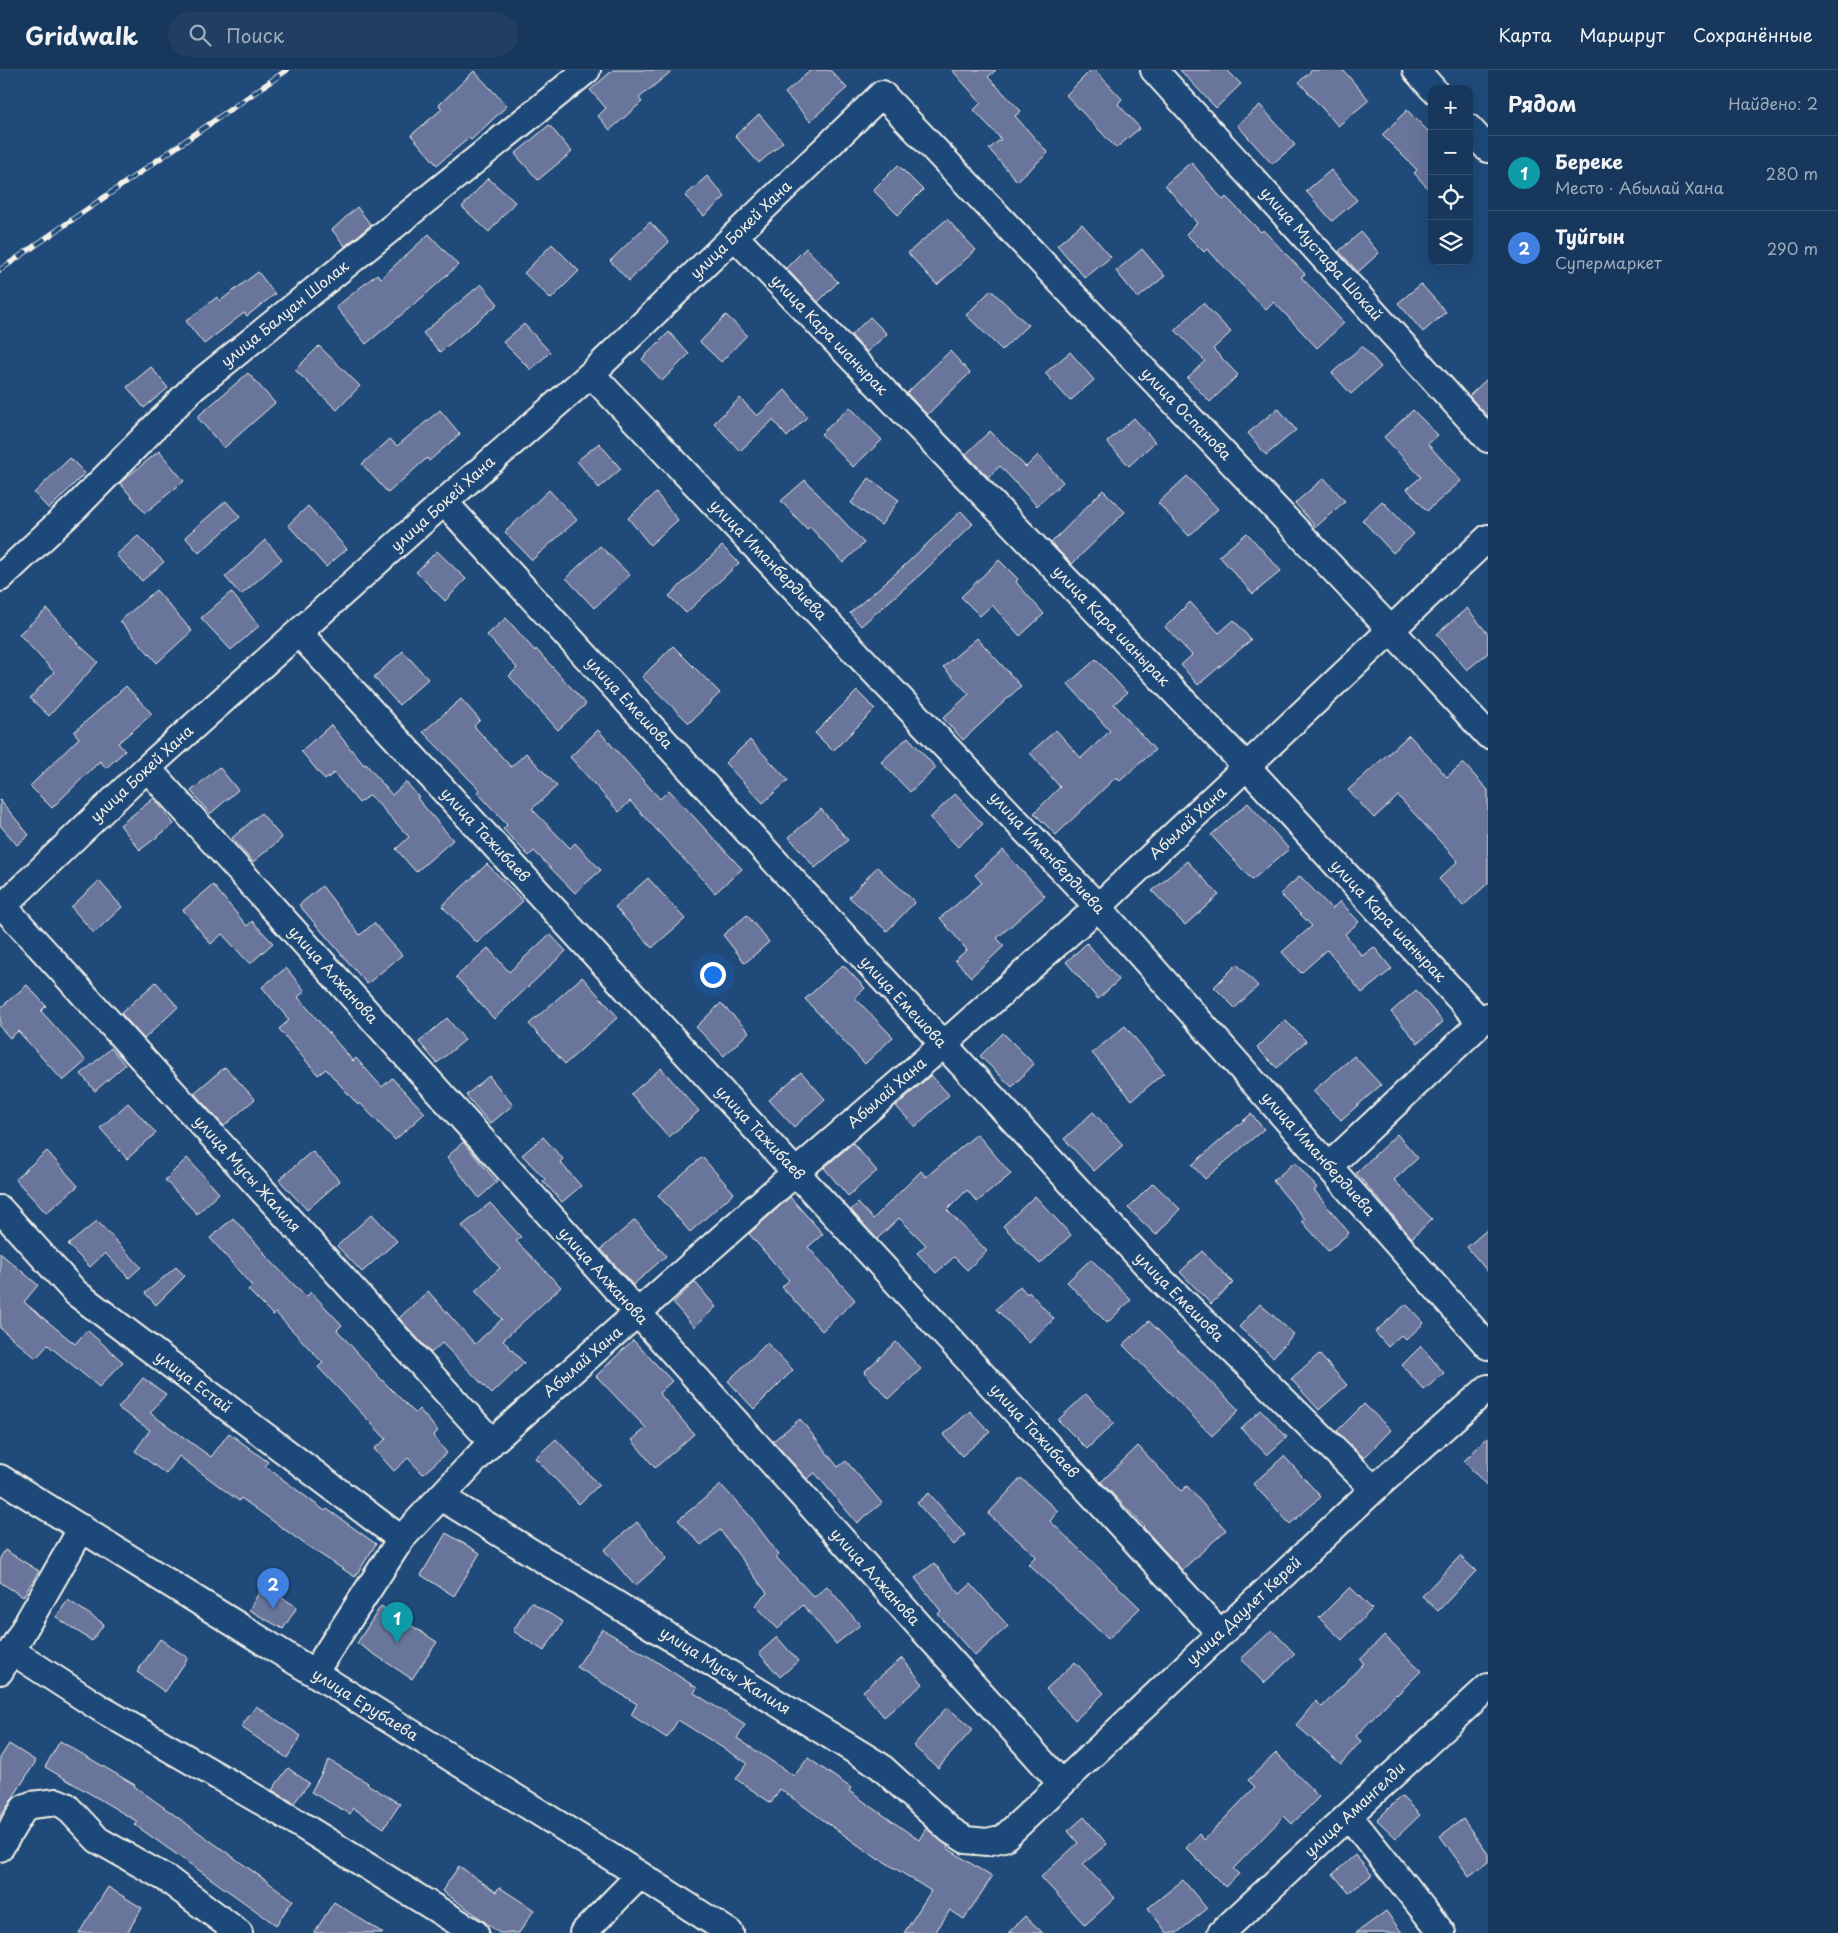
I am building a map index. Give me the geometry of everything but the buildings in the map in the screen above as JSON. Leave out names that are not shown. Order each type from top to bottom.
[{"type":"street","name":"улица Балуан Шолак","points":[[0,578],[78,505],[192,389],[587,70]]},
{"type":"street","name":"улица Мустафа Шокай","points":[[1154,70],[1488,438]]},
{"type":"street","points":[[1416,70],[1429,85]]},
{"type":"street","name":"улица Бокей Хана","points":[[1,907],[147,768],[444,502],[592,374],[882,94]]},
{"type":"street","name":"улица Оспанова","points":[[882,94],[1391,630],[1488,735]]},
{"type":"street","points":[[1471,130],[1488,149]]},
{"type":"street","name":"улица Кара шанырак","points":[[734,236],[1247,768],[1485,1019]]},
{"type":"street","name":"улица Иманбердиева","points":[[592,374],[1098,907],[1488,1346]]},
{"type":"street","name":"улица Емешова","points":[[444,502],[1157,1276],[1374,1489]]},
{"type":"street","name":"Абылай Хана","points":[[314,1673],[401,1540],[492,1442],[1098,907],[1488,538]]},
{"type":"street","name":"улица Тажибаев","points":[[299,633],[1220,1633]]},
{"type":"street","name":"улица Алжанова","points":[[147,768],[637,1314],[1062,1783]]},
{"type":"street","name":"улица Мусы Жалиля","points":[[1,907],[492,1442]]},
{"type":"street","points":[[1329,1166],[1485,1019]]},
{"type":"street","name":"улица Естай","points":[[0,1209],[76,1293],[401,1540]]},
{"type":"street","name":"улица Даулет Керей","points":[[1004,1838],[1374,1489],[1488,1388]]},
{"type":"street","name":"улица Ерубаева","points":[[0,1478],[730,1933]]},
{"type":"street","name":"улица Мусы Жалиля","points":[[441,1497],[880,1766],[950,1830],[966,1840],[987,1842],[1004,1838]]},
{"type":"street","points":[[82,1528],[6,1661],[103,1710],[280,1812],[475,1933]]},
{"type":"street","name":"улица Амангелди","points":[[1221,1933],[1488,1687]]},
{"type":"street","points":[[0,1848],[24,1808],[30,1804],[57,1802],[66,1806],[98,1840],[167,1880],[239,1933]]},
{"type":"street","points":[[1349,1816],[1442,1933]]},
{"type":"street","points":[[583,1933],[640,1876]]},
{"type":"railway","points":[[0,270],[287,70]]},
{"type":"place","name":"Туйгын","points":[[273,1609]]},
{"type":"place","name":"Береке","points":[[397,1643]]}]
